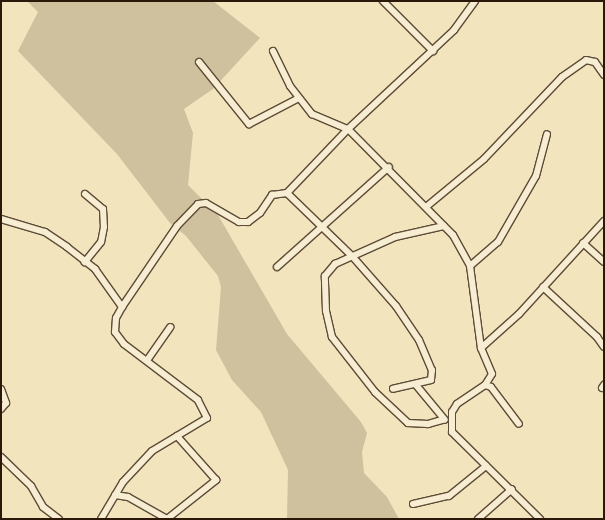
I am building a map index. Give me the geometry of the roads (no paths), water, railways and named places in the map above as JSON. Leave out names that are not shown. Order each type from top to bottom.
[{"type":"street","points":[[383,1],[433,51]]},
{"type":"street","points":[[101,519],[115,495],[152,451],[206,418],[206,411],[148,359],[124,344],[115,332],[116,318],[122,307],[177,226],[198,204],[206,203],[239,222],[248,222],[260,213],[272,195],[287,194],[348,128],[433,51],[475,1]]},
{"type":"street","points":[[273,51],[299,98],[312,114],[348,128],[389,167],[454,235],[470,266],[481,348],[492,374],[485,385],[457,404],[451,421],[459,442],[512,489],[540,519]]},
{"type":"street","points":[[426,207],[484,159],[562,77],[586,60],[595,62],[604,74]]},
{"type":"street","points":[[199,62],[249,124],[299,98]]},
{"type":"street","points":[[470,266],[498,242],[536,176],[547,134]]},
{"type":"street","points":[[278,267],[316,231],[325,228],[389,167]]},
{"type":"street","points":[[85,194],[102,209],[104,227],[101,242],[85,262]]},
{"type":"street","points":[[287,194],[325,228],[352,256],[396,306],[419,340],[432,370],[431,380],[416,385],[393,389]]},
{"type":"street","points":[[1,219],[45,232],[85,262],[116,296],[122,307]]},
{"type":"street","points":[[481,348],[543,287],[582,243],[604,221]]},
{"type":"street","points":[[444,226],[395,237],[335,264],[325,276],[326,311],[332,337],[375,392],[408,423],[428,424],[442,420],[451,421]]},
{"type":"street","points":[[582,243],[604,262]]},
{"type":"street","points":[[543,287],[597,337],[604,347]]},
{"type":"street","points":[[116,296],[131,294]]},
{"type":"street","points":[[148,359],[170,327]]},
{"type":"street","points":[[416,385],[442,420]]},
{"type":"street","points":[[485,385],[491,387],[519,424]]},
{"type":"street","points":[[1,389],[6,403],[1,409]]},
{"type":"street","points":[[115,495],[128,497],[167,519],[216,480],[177,436]]},
{"type":"street","points":[[1,457],[31,486],[43,507],[59,519]]},
{"type":"street","points":[[413,504],[448,496],[486,466]]},
{"type":"street","points":[[478,519],[512,489]]}]
